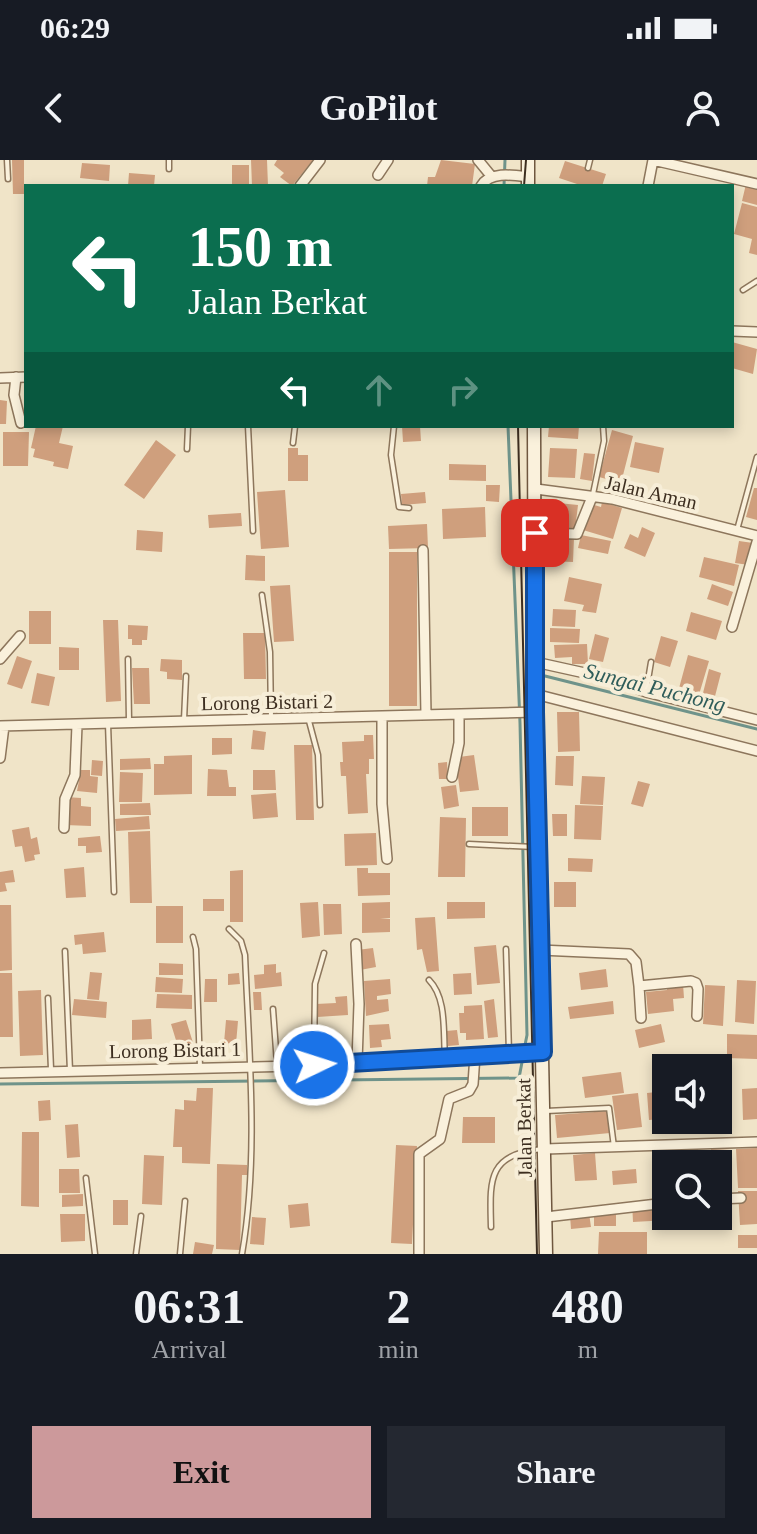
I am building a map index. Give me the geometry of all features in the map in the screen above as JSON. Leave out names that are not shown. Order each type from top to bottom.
[{"type":"street","points":[[302,184],[320,160]]},
{"type":"street","points":[[378,175],[388,160]]},
{"type":"street","points":[[478,160],[494,177]]},
{"type":"street","points":[[482,184],[494,177],[513,175],[528,181],[528,160]]},
{"type":"street","points":[[648,184],[653,160],[757,184]]},
{"type":"street","points":[[734,331],[757,332]]},
{"type":"street","points":[[0,378],[21,377],[14,395],[21,423]]},
{"type":"street","name":"Jalan Berkat","points":[[534,428],[535,694],[531,713],[540,950],[538,1052],[544,1111],[546,1254]]},
{"type":"street","name":"Jalan Aman","points":[[536,489],[592,497],[757,536]]},
{"type":"street","points":[[535,533],[577,534],[592,497]]},
{"type":"street","points":[[732,627],[757,542]]},
{"type":"street","points":[[423,550],[426,715]]},
{"type":"street","points":[[0,659],[20,636]]},
{"type":"street","points":[[535,662],[612,679],[646,692],[757,720]]},
{"type":"street","points":[[535,694],[757,751]]},
{"type":"street","name":"Lorong Bistari 2","points":[[2,726],[531,713]]},
{"type":"street","points":[[452,777],[459,743],[459,715]]},
{"type":"street","points":[[382,717],[382,804],[387,859]]},
{"type":"street","points":[[64,828],[65,799],[75,775],[77,725]]},
{"type":"street","points":[[0,758],[2,726]]},
{"type":"street","points":[[356,944],[359,1004],[357,1062]]},
{"type":"street","points":[[540,950],[629,954],[636,962],[641,1018]]},
{"type":"street","points":[[639,986],[696,983],[697,1016]]},
{"type":"street","name":"Lorong Bistari 1","points":[[0,1073],[200,1067],[250,1070],[538,1052]]},
{"type":"street","points":[[419,1254],[419,1154],[440,1139],[449,1099],[469,1091],[473,1084],[475,1055]]},
{"type":"street","points":[[545,1149],[757,1142]]},
{"type":"street","points":[[732,1198],[741,1198]]},
{"type":"street","points":[[546,1217],[652,1204]]},
{"type":"lane","points":[[7,160],[8,179]]},
{"type":"lane","points":[[169,160],[169,169]]},
{"type":"lane","points":[[588,168],[590,160]]},
{"type":"lane","points":[[743,290],[757,281]]},
{"type":"lane","points":[[187,449],[188,428]]},
{"type":"lane","points":[[248,428],[253,531]]},
{"type":"lane","points":[[293,443],[295,428]]},
{"type":"lane","points":[[394,428],[391,455],[395,486],[399,507],[409,508]]},
{"type":"lane","points":[[592,497],[604,441],[603,428]]},
{"type":"lane","points":[[737,530],[757,457]]},
{"type":"lane","points":[[262,595],[270,652],[271,720]]},
{"type":"lane","points":[[128,659],[129,724]]},
{"type":"lane","points":[[646,692],[651,662]]},
{"type":"lane","points":[[184,722],[186,676]]},
{"type":"lane","points":[[308,720],[318,755],[320,805]]},
{"type":"lane","points":[[108,724],[114,892]]},
{"type":"lane","points":[[469,844],[534,847]]},
{"type":"lane","points":[[229,929],[241,941],[245,955],[250,1070],[251,1160],[242,1254]]},
{"type":"lane","points":[[193,937],[200,1067]]},
{"type":"lane","points":[[506,949],[512,1053]]},
{"type":"lane","points":[[65,951],[70,1071]]},
{"type":"lane","points":[[314,1065],[315,984],[324,953]]},
{"type":"lane","points":[[429,980],[436,987],[440,1002],[445,1056]]},
{"type":"lane","points":[[48,998],[51,1071]]},
{"type":"lane","points":[[273,1009],[277,1066]]},
{"type":"lane","points":[[544,1111],[609,1108],[614,1147]]},
{"type":"lane","points":[[491,1227],[490,1182],[499,1163],[520,1153],[545,1149]]},
{"type":"lane","points":[[86,1178],[95,1254]]},
{"type":"lane","points":[[180,1254],[185,1201]]},
{"type":"lane","points":[[136,1254],[141,1216]]},
{"type":"building","points":[[12,160],[24,160],[24,194],[13,194]]},
{"type":"building","points":[[251,160],[267,160],[268,184],[252,184]]},
{"type":"building","points":[[277,160],[313,160],[294,184],[280,177],[284,173],[274,165]]},
{"type":"building","points":[[441,160],[475,164],[472,184],[427,184],[428,177],[435,177]]},
{"type":"building","points":[[565,161],[606,174],[603,184],[577,184],[559,178]]},
{"type":"building","points":[[82,163],[110,165],[109,181],[80,178]]},
{"type":"building","points":[[232,165],[249,165],[249,184],[232,184]]},
{"type":"building","points":[[129,173],[155,175],[154,184],[128,184]]},
{"type":"building","points":[[746,184],[757,187],[757,205],[742,201]]},
{"type":"building","points":[[742,203],[757,207],[757,255],[749,253],[752,239],[734,234]]},
{"type":"building","points":[[734,343],[757,349],[753,374],[734,369]]},
{"type":"building","points":[[0,400],[7,401],[6,424],[0,424]]},
{"type":"building","points":[[36,428],[63,428],[59,443],[73,446],[68,469],[33,457],[35,449],[31,448]]},
{"type":"building","points":[[402,428],[420,428],[421,441],[403,442]]},
{"type":"building","points":[[549,428],[579,428],[578,439],[548,437]]},
{"type":"building","points":[[612,430],[633,436],[621,483],[599,477]]},
{"type":"building","points":[[3,432],[29,432],[28,466],[3,466]]},
{"type":"building","points":[[156,440],[176,455],[144,499],[124,485]]},
{"type":"building","points":[[635,442],[664,448],[659,473],[630,467]]},
{"type":"building","points":[[288,448],[298,448],[298,455],[308,455],[308,481],[288,481]]},
{"type":"building","points":[[550,448],[577,449],[575,478],[548,477]]},
{"type":"building","points":[[584,453],[595,454],[592,481],[580,479]]},
{"type":"building","points":[[449,464],[486,465],[486,481],[449,480]]},
{"type":"building","points":[[486,485],[500,485],[499,502],[486,501]]},
{"type":"building","points":[[754,488],[757,488],[757,520],[746,517]]},
{"type":"building","points":[[285,490],[289,547],[261,549],[257,492]]},
{"type":"building","points":[[425,492],[426,503],[402,505],[401,494]]},
{"type":"building","points":[[548,502],[578,505],[575,530],[545,526]]},
{"type":"building","points":[[602,502],[622,508],[613,539],[583,530],[591,504],[601,507]]},
{"type":"building","points":[[485,507],[486,537],[443,539],[442,509]]},
{"type":"building","points":[[241,513],[242,526],[209,528],[208,515]]},
{"type":"building","points":[[427,524],[428,548],[389,549],[388,526]]},
{"type":"building","points":[[642,527],[655,533],[645,557],[624,548],[630,534],[638,538]]},
{"type":"building","points":[[137,530],[163,532],[162,552],[136,550]]},
{"type":"building","points":[[581,535],[611,541],[608,554],[578,548]]},
{"type":"building","points":[[548,536],[574,538],[573,562],[546,561]]},
{"type":"building","points":[[739,541],[753,543],[749,565],[735,563]]},
{"type":"building","points":[[389,552],[417,552],[417,706],[389,706]]},
{"type":"building","points":[[246,555],[265,556],[265,581],[245,580]]},
{"type":"building","points":[[704,557],[739,565],[734,586],[699,577]]},
{"type":"building","points":[[569,577],[602,584],[596,613],[582,611],[584,605],[564,601]]},
{"type":"building","points":[[712,584],[733,592],[728,606],[707,599]]},
{"type":"building","points":[[290,585],[294,641],[274,642],[270,586]]},
{"type":"building","points":[[553,609],[576,610],[575,627],[552,626]]},
{"type":"building","points":[[29,611],[51,611],[51,644],[29,644]]},
{"type":"building","points":[[691,612],[722,621],[716,640],[686,631]]},
{"type":"building","points":[[103,620],[118,620],[121,701],[106,702]]},
{"type":"building","points":[[128,625],[148,626],[147,640],[142,640],[142,645],[132,645],[132,639],[128,639]]},
{"type":"building","points":[[550,628],[580,629],[579,643],[550,642]]},
{"type":"building","points":[[243,633],[265,633],[266,679],[244,679]]},
{"type":"building","points":[[595,634],[609,638],[603,662],[589,659]]},
{"type":"building","points":[[661,636],[678,641],[670,667],[654,662]]},
{"type":"building","points":[[587,644],[588,664],[572,664],[572,657],[555,658],[554,645]]},
{"type":"building","points":[[59,647],[79,648],[79,670],[59,670]]},
{"type":"building","points":[[688,655],[709,661],[698,698],[678,692]]},
{"type":"building","points":[[17,656],[32,661],[22,689],[7,684]]},
{"type":"building","points":[[161,659],[182,660],[182,680],[167,679],[167,672],[160,671]]},
{"type":"building","points":[[132,668],[149,668],[150,704],[134,704]]},
{"type":"building","points":[[709,669],[721,673],[714,700],[702,697]]},
{"type":"building","points":[[37,673],[55,677],[49,706],[31,703]]},
{"type":"building","points":[[557,712],[579,712],[580,751],[558,752]]},
{"type":"building","points":[[253,730],[266,732],[264,750],[251,749]]},
{"type":"building","points":[[364,735],[373,735],[374,759],[369,759],[369,774],[366,774],[368,813],[348,814],[346,776],[341,776],[342,742],[364,741]]},
{"type":"building","points":[[212,738],[232,738],[232,754],[212,755]]},
{"type":"building","points":[[294,745],[312,745],[314,820],[296,820]]},
{"type":"building","points":[[192,755],[192,794],[154,795],[154,764],[164,764],[164,756]]},
{"type":"building","points":[[474,755],[479,790],[460,792],[456,762],[459,757]]},
{"type":"building","points":[[556,756],[574,756],[573,786],[555,785]]},
{"type":"building","points":[[150,758],[151,769],[120,770],[120,759]]},
{"type":"building","points":[[92,760],[103,761],[102,776],[91,775]]},
{"type":"building","points":[[447,762],[448,779],[439,779],[438,763]]},
{"type":"building","points":[[208,769],[227,770],[229,787],[236,787],[236,796],[207,796]]},
{"type":"building","points":[[81,770],[90,770],[90,776],[98,777],[97,793],[77,791]]},
{"type":"building","points":[[253,770],[275,770],[276,790],[253,790]]},
{"type":"building","points":[[120,772],[143,773],[142,802],[119,802]]},
{"type":"building","points":[[582,776],[605,777],[603,805],[580,804]]},
{"type":"building","points":[[638,781],[650,784],[643,807],[631,804]]},
{"type":"building","points":[[456,785],[459,806],[444,809],[441,787]]},
{"type":"building","points":[[276,793],[278,817],[253,819],[251,795]]},
{"type":"building","points":[[66,797],[81,798],[81,806],[91,807],[91,826],[65,825]]},
{"type":"building","points":[[150,803],[151,815],[120,815],[120,804]]},
{"type":"building","points":[[575,805],[603,806],[601,840],[574,839]]},
{"type":"building","points":[[472,807],[508,807],[508,836],[472,836]]},
{"type":"building","points":[[552,814],[567,814],[567,836],[553,836]]},
{"type":"building","points":[[149,816],[150,829],[116,831],[115,819]]},
{"type":"building","points":[[440,817],[466,818],[465,877],[438,877]]},
{"type":"building","points":[[29,827],[31,839],[37,837],[40,854],[34,855],[35,860],[25,862],[22,846],[15,847],[12,830]]},
{"type":"building","points":[[150,831],[152,903],[130,903],[128,832]]},
{"type":"building","points":[[376,833],[377,865],[345,866],[344,834]]},
{"type":"building","points":[[100,836],[102,852],[86,853],[86,846],[78,846],[78,838]]},
{"type":"building","points":[[568,858],[593,859],[592,872],[568,871]]},
{"type":"building","points":[[84,867],[86,897],[66,898],[64,869]]},
{"type":"building","points":[[357,868],[368,868],[368,873],[390,873],[390,895],[358,896]]},
{"type":"building","points":[[13,870],[15,882],[5,883],[7,891],[0,892],[0,872]]},
{"type":"building","points":[[243,870],[243,922],[230,922],[230,871]]},
{"type":"building","points":[[554,882],[576,882],[576,907],[554,907]]},
{"type":"building","points":[[203,899],[224,899],[224,911],[203,911]]},
{"type":"building","points":[[318,902],[320,936],[302,938],[300,903]]},
{"type":"building","points":[[390,902],[390,918],[380,918],[390,919],[390,932],[362,933],[362,903]]},
{"type":"building","points":[[447,902],[485,902],[485,918],[447,919]]},
{"type":"building","points":[[323,904],[341,904],[342,934],[324,935]]},
{"type":"building","points":[[0,905],[11,905],[12,970],[0,971]]},
{"type":"building","points":[[156,906],[183,906],[183,943],[156,943]]},
{"type":"building","points":[[435,917],[439,971],[427,972],[422,949],[417,950],[415,918]]},
{"type":"building","points":[[104,932],[106,952],[83,954],[82,944],[75,945],[74,935]]},
{"type":"building","points":[[496,945],[500,983],[477,985],[474,947]]},
{"type":"building","points":[[373,948],[376,967],[360,970],[357,950]]},
{"type":"building","points":[[159,963],[183,964],[183,975],[159,975]]},
{"type":"building","points":[[276,964],[276,973],[281,972],[282,986],[255,989],[254,975],[264,974],[264,965]]},
{"type":"building","points":[[606,969],[608,987],[581,990],[579,973]]},
{"type":"building","points":[[90,972],[102,973],[99,1000],[87,999]]},
{"type":"building","points":[[0,973],[12,973],[13,1037],[0,1037]]},
{"type":"building","points":[[239,973],[240,984],[228,985],[228,974]]},
{"type":"building","points":[[471,973],[472,994],[454,995],[453,974]]},
{"type":"building","points":[[156,977],[183,979],[182,993],[155,992]]},
{"type":"building","points":[[205,979],[217,979],[217,1002],[204,1002]]},
{"type":"building","points":[[390,979],[391,994],[377,996],[377,1000],[388,999],[389,1011],[366,1016],[364,981]]},
{"type":"building","points":[[737,980],[756,981],[754,1024],[735,1022]]},
{"type":"building","points":[[683,984],[684,998],[673,999],[674,1011],[648,1014],[646,992],[667,990],[667,986]]},
{"type":"building","points":[[705,985],[725,986],[723,1026],[703,1024]]},
{"type":"building","points":[[41,990],[43,1055],[20,1056],[18,991]]},
{"type":"building","points":[[253,992],[261,992],[262,1010],[254,1010]]},
{"type":"building","points":[[157,994],[192,995],[192,1009],[156,1008]]},
{"type":"building","points":[[347,996],[348,1015],[317,1017],[316,1004],[336,1003],[335,997]]},
{"type":"building","points":[[74,999],[107,1002],[106,1018],[72,1015]]},
{"type":"building","points":[[494,999],[498,1037],[488,1038],[484,1001]]},
{"type":"building","points":[[613,1001],[614,1014],[570,1019],[568,1007]]},
{"type":"building","points":[[482,1005],[484,1039],[466,1040],[466,1033],[460,1033],[459,1013],[464,1013],[464,1006]]},
{"type":"building","points":[[151,1019],[152,1039],[132,1040],[132,1020]]},
{"type":"building","points":[[186,1020],[194,1046],[179,1050],[171,1024]]},
{"type":"building","points":[[226,1020],[238,1021],[236,1044],[224,1043]]},
{"type":"building","points":[[389,1024],[391,1039],[381,1040],[382,1047],[370,1048],[369,1025]]},
{"type":"building","points":[[661,1024],[665,1042],[639,1048],[635,1030]]},
{"type":"building","points":[[457,1030],[459,1045],[448,1046],[446,1031]]},
{"type":"building","points":[[727,1034],[757,1035],[757,1059],[732,1058],[732,1054],[727,1054]]},
{"type":"building","points":[[621,1072],[624,1093],[585,1098],[582,1077]]},
{"type":"building","points":[[197,1088],[213,1088],[210,1164],[182,1163],[182,1147],[173,1147],[175,1109],[184,1110],[184,1100],[196,1101]]},
{"type":"building","points":[[757,1088],[757,1119],[743,1120],[742,1089]]},
{"type":"building","points":[[652,1092],[652,1120],[649,1120],[647,1093]]},
{"type":"building","points":[[638,1093],[642,1127],[617,1130],[612,1096]]},
{"type":"building","points":[[50,1100],[51,1120],[39,1121],[38,1101]]},
{"type":"building","points":[[608,1111],[610,1133],[557,1138],[555,1115]]},
{"type":"building","points":[[463,1117],[495,1117],[495,1143],[462,1143]]},
{"type":"building","points":[[78,1124],[80,1157],[67,1158],[65,1125]]},
{"type":"building","points":[[22,1132],[39,1132],[39,1207],[21,1206]]},
{"type":"building","points":[[396,1145],[417,1146],[412,1244],[391,1243]]},
{"type":"building","points":[[757,1148],[757,1188],[738,1188],[736,1149]]},
{"type":"building","points":[[595,1153],[597,1180],[575,1181],[573,1155]]},
{"type":"building","points":[[144,1155],[164,1156],[162,1205],[142,1204]]},
{"type":"building","points":[[217,1164],[247,1165],[247,1175],[242,1175],[240,1250],[216,1249]]},
{"type":"building","points":[[59,1169],[79,1169],[80,1193],[59,1193]]},
{"type":"building","points":[[636,1169],[637,1183],[613,1185],[612,1171]]},
{"type":"building","points":[[738,1191],[757,1191],[757,1224],[740,1225]]},
{"type":"building","points":[[83,1194],[83,1206],[62,1207],[62,1195]]},
{"type":"building","points":[[113,1200],[128,1200],[128,1225],[113,1225]]},
{"type":"building","points":[[652,1201],[652,1221],[633,1222],[632,1202]]},
{"type":"building","points":[[308,1203],[310,1226],[290,1228],[288,1205]]},
{"type":"building","points":[[594,1210],[616,1210],[616,1226],[594,1226]]},
{"type":"building","points":[[589,1213],[591,1227],[571,1229],[570,1215]]},
{"type":"building","points":[[60,1214],[85,1214],[85,1241],[61,1242]]},
{"type":"building","points":[[252,1217],[266,1218],[264,1245],[250,1244]]},
{"type":"building","points":[[599,1232],[647,1232],[647,1254],[598,1254]]},
{"type":"building","points":[[738,1235],[757,1235],[757,1248],[738,1248]]},
{"type":"building","points":[[195,1242],[214,1245],[212,1254],[193,1254]]},
{"type":"waterway","name":"Sungai Puchong","points":[[504,184],[505,160]]},
{"type":"waterway","points":[[508,428],[520,723],[527,1035],[524,1050]]},
{"type":"waterway","name":"Sungai Puchong","points":[[545,676],[757,729]]},
{"type":"waterway","points":[[0,1084],[519,1078],[523,1057]]},
{"type":"tram line","points":[[524,184],[526,160]]},
{"type":"tram line","points":[[518,428],[537,1254]]},
{"type":"route","points":[[314,1065],[543,1052],[535,712],[535,533]]}]
